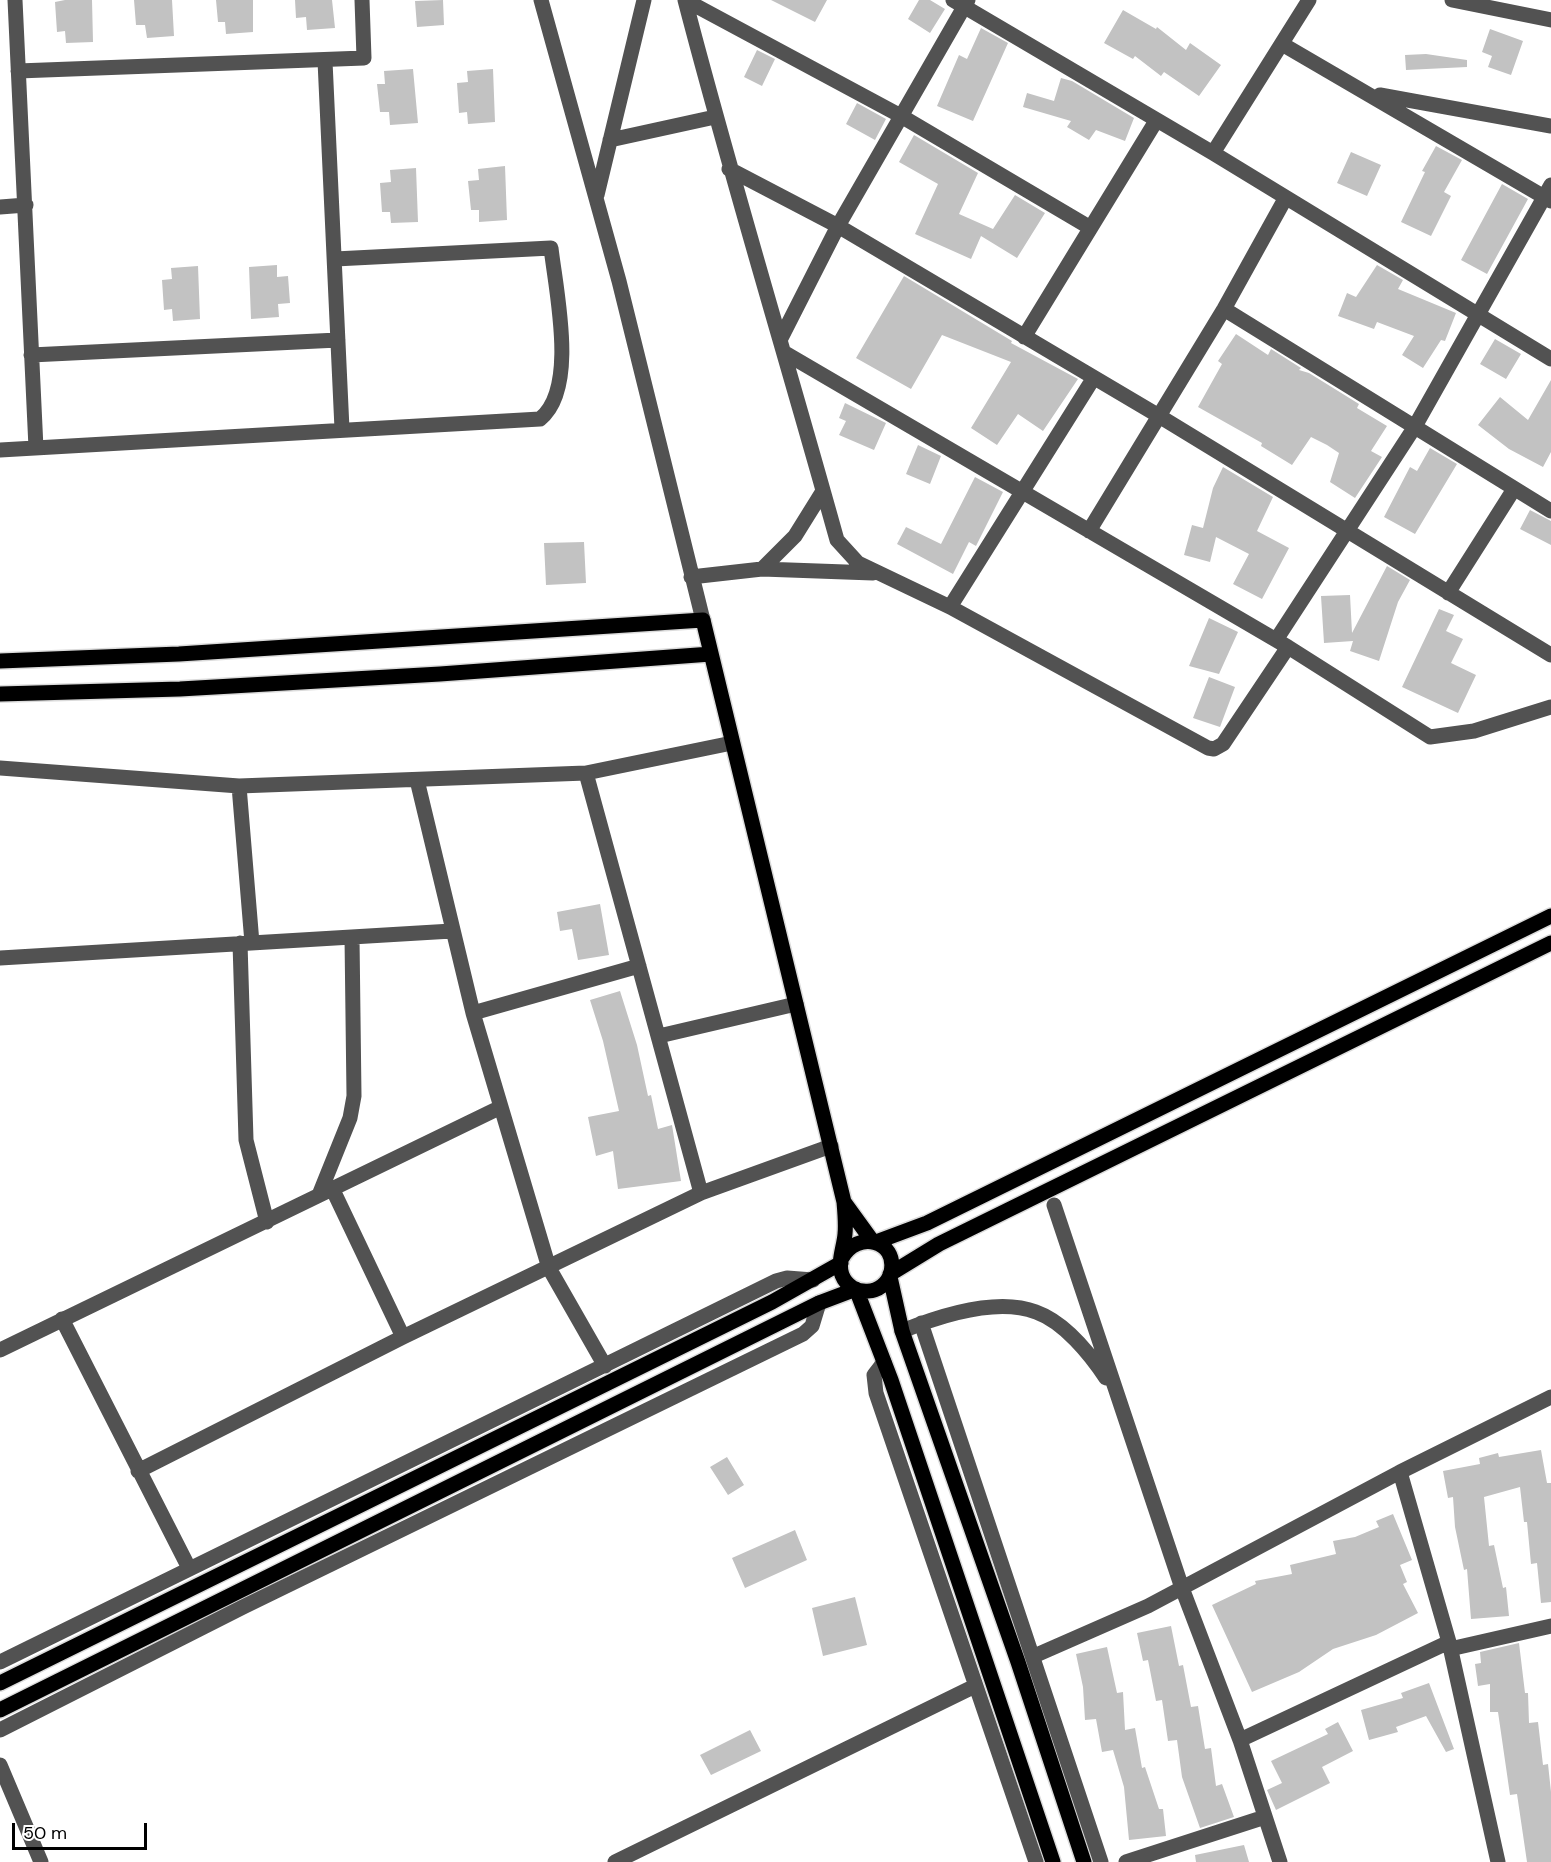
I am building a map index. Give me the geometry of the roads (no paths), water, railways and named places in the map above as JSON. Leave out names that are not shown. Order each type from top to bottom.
[{"type":"main road","points":[[0,661],[179,654],[703,620],[844,1202],[845,1233],[841,1261],[842,1275],[856,1289],[884,1362],[1053,1862]]},
{"type":"main road","points":[[0,694],[180,688],[428,675],[711,654]]},
{"type":"main road","points":[[0,1683],[813,1280],[841,1261],[852,1245],[874,1242],[927,1223],[1551,916]]},
{"type":"main road","points":[[0,1710],[819,1303],[856,1289],[870,1291],[879,1289],[890,1275],[939,1244],[1551,943]]},
{"type":"main road","points":[[844,1202],[874,1242],[888,1253],[891,1261],[890,1275],[902,1331],[1018,1662],[1083,1862]]},
{"type":"street","points":[[15,0],[36,448]]},
{"type":"street","points":[[18,71],[364,58],[362,0]]},
{"type":"street","points":[[541,0],[619,281],[703,620]]},
{"type":"street","points":[[596,198],[644,0]]},
{"type":"street","points":[[685,0],[729,170],[837,540],[858,563],[950,607],[1214,749],[1223,744],[1347,533],[1414,428],[1549,195],[1282,44]]},
{"type":"street","points":[[685,0],[901,116],[1089,227]]},
{"type":"street","points":[[1294,0],[1295,19]]},
{"type":"street","points":[[1213,153],[1309,0]]},
{"type":"street","points":[[1452,0],[1551,20]]},
{"type":"street","points":[[782,346],[838,226],[901,116],[961,2],[1551,359]]},
{"type":"street","points":[[325,60],[342,429]]},
{"type":"street","points":[[1369,93],[1551,126]]},
{"type":"street","points":[[610,140],[715,117]]},
{"type":"street","points":[[1024,337],[1089,227],[1156,121]]},
{"type":"street","points":[[729,170],[838,226],[1159,416],[1347,533],[1551,655]]},
{"type":"street","points":[[1089,531],[1224,309],[1285,199]]},
{"type":"street","points":[[0,207],[26,205]]},
{"type":"street","points":[[0,450],[540,419],[550,408],[557,396],[563,363],[551,248],[335,259]]},
{"type":"street","points":[[1224,309],[1551,511]]},
{"type":"street","points":[[31,355],[338,340]]},
{"type":"street","points":[[782,346],[1023,492],[1282,644],[1430,736],[1474,731],[1551,707]]},
{"type":"street","points":[[950,607],[1093,379]]},
{"type":"street","points":[[1448,593],[1514,489]]},
{"type":"street","points":[[762,569],[795,536],[823,491]]},
{"type":"street","points":[[691,577],[762,569],[878,573]]},
{"type":"street","points":[[0,768],[239,786],[417,780],[586,773],[732,743]]},
{"type":"street","points":[[586,773],[701,1193]]},
{"type":"street","points":[[417,780],[473,1013],[499,1108],[549,1268],[605,1366]]},
{"type":"street","points":[[239,786],[246,943],[246,1140],[267,1222]]},
{"type":"street","points":[[0,958],[452,931]]},
{"type":"street","points":[[352,937],[355,985],[354,1096],[350,1118],[326,1191],[403,1337]]},
{"type":"street","points":[[473,1013],[639,966]]},
{"type":"street","points":[[659,1036],[796,1004]]},
{"type":"street","points":[[0,1350],[499,1108]]},
{"type":"street","points":[[138,1471],[403,1337],[701,1193],[831,1146]]},
{"type":"street","points":[[1054,1205],[1182,1588],[1240,1740],[1280,1862]]},
{"type":"street","points":[[0,1662],[776,1281],[787,1278],[813,1280]]},
{"type":"street","points":[[0,1730],[183,1636],[803,1334],[812,1326],[819,1303]]},
{"type":"street","points":[[902,1331],[946,1315],[984,1309],[1022,1307],[1039,1312],[1073,1339],[1100,1368],[1115,1390]]},
{"type":"street","points":[[62,1319],[189,1568]]},
{"type":"street","points":[[921,1323],[1101,1862]]},
{"type":"street","points":[[884,1362],[874,1375],[876,1393],[1036,1862]]},
{"type":"street","points":[[1034,1656],[1182,1588],[1400,1472],[1551,1397]]},
{"type":"street","points":[[1400,1472],[1450,1646],[1498,1862]]},
{"type":"street","points":[[1240,1740],[1450,1646],[1551,1626]]},
{"type":"street","points":[[615,1862],[975,1686]]},
{"type":"street","points":[[0,1765],[41,1862]]},
{"type":"street","points":[[1126,1862],[1265,1818]]}]
